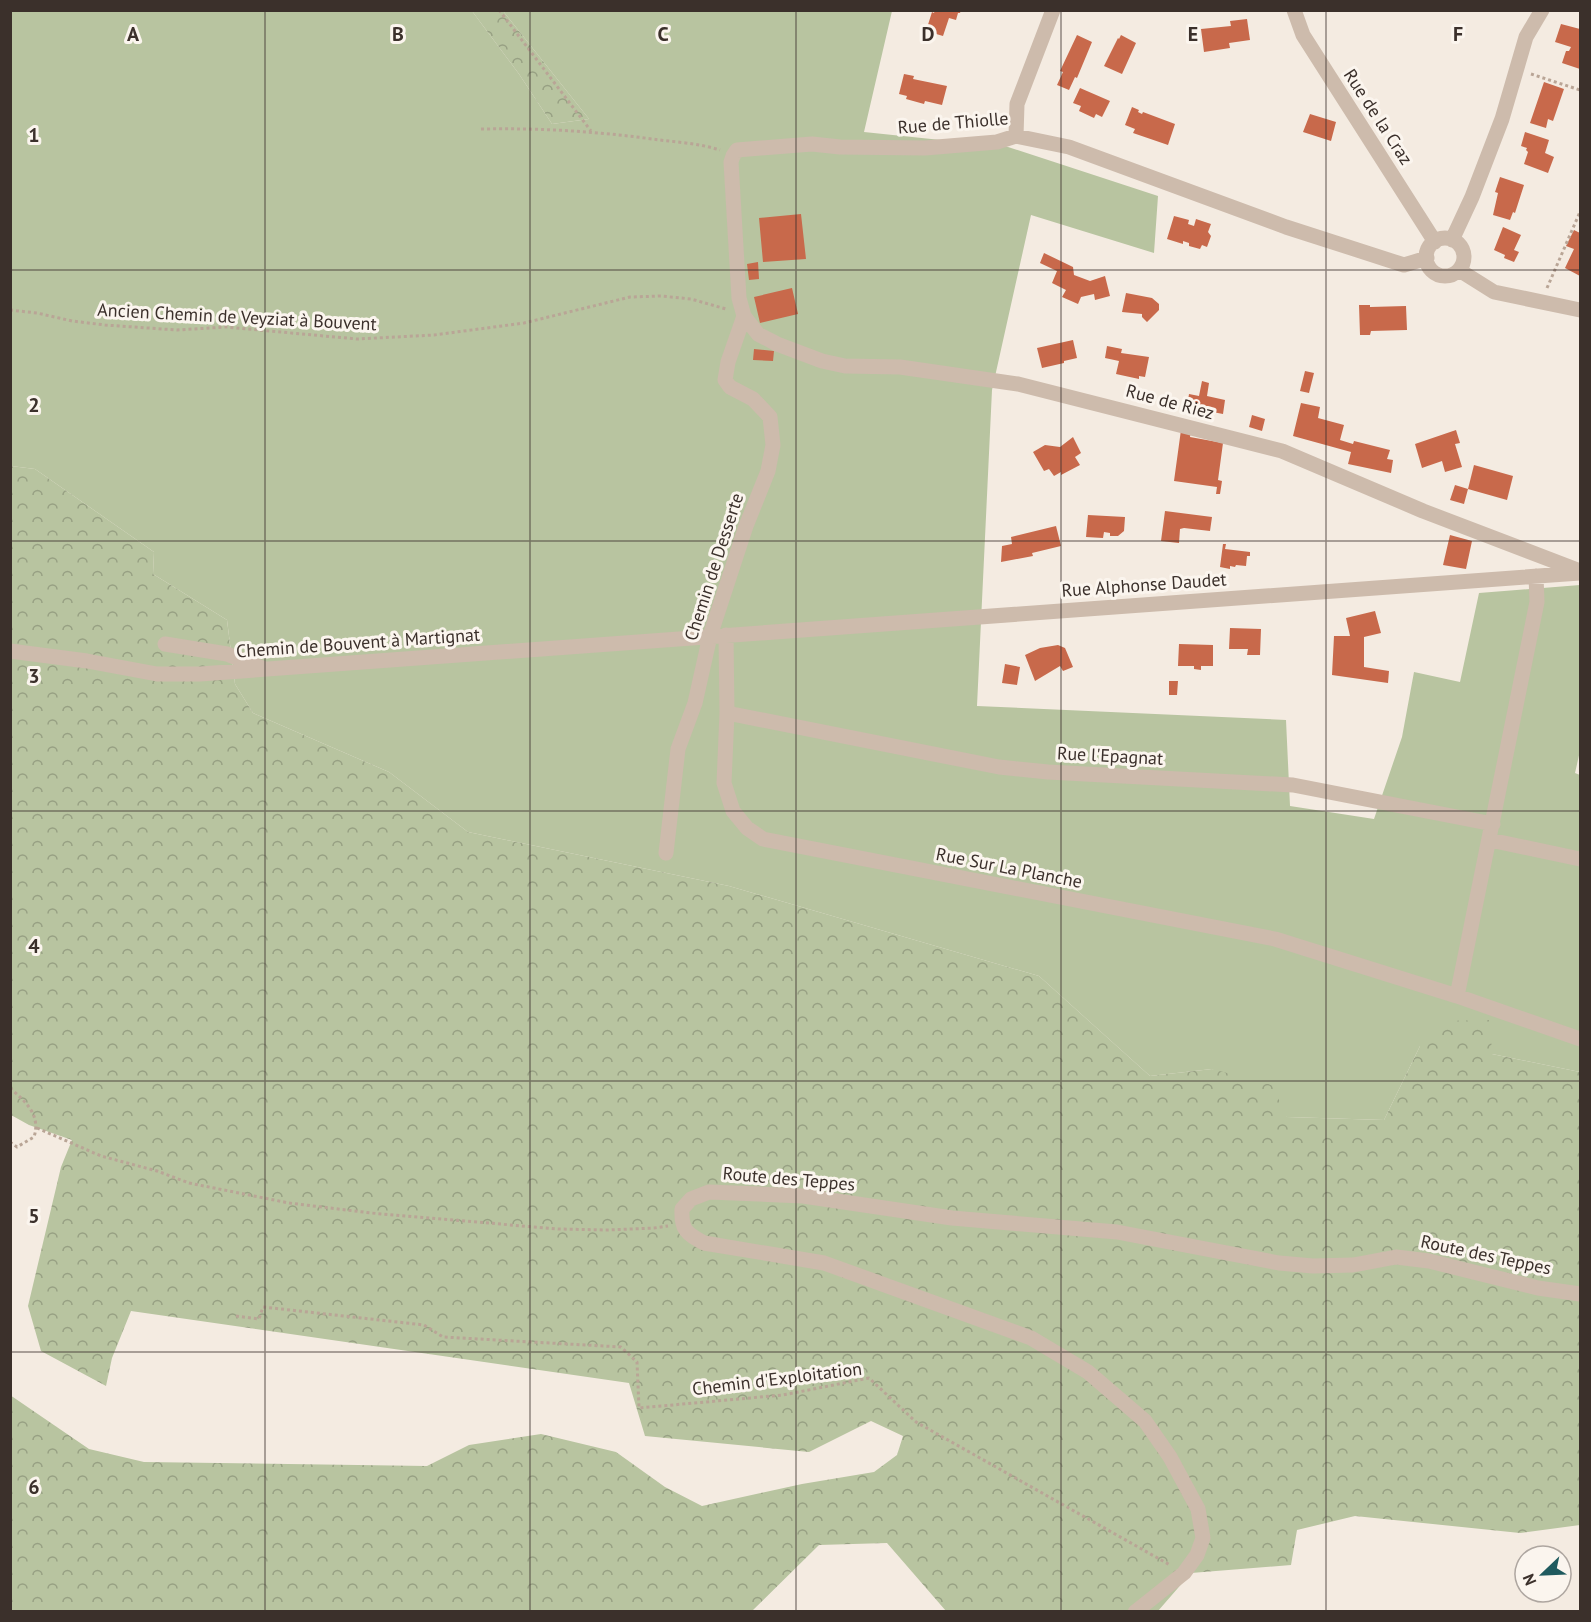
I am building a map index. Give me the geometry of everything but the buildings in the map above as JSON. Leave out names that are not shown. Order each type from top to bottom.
[{"type":"street","points":[[1016,136],[1017,104],[1053,10]]},
{"type":"street","name":"Rue de la Craz","points":[[1294,10],[1303,35],[1435,242]]},
{"type":"street","points":[[1452,240],[1472,197],[1502,119],[1526,37],[1542,10]]},
{"type":"street","name":"Rue de Thiolle","points":[[733,156],[737,150],[812,144],[840,147],[925,148],[997,142],[1016,136],[1069,147],[1286,227],[1404,265],[1427,258]]},
{"type":"street","points":[[733,156],[731,162],[739,298],[744,316]]},
{"type":"street","points":[[1446,238],[1452,240],[1461,247],[1463,253],[1464,259],[1459,270],[1449,276],[1436,274],[1428,264],[1430,246],[1446,238]]},
{"type":"street","points":[[1459,270],[1494,292],[1581,310]]},
{"type":"street","name":"Rue de Riez","points":[[744,316],[758,334],[777,344],[822,361],[844,366],[900,367],[1018,384],[1282,451],[1423,511],[1581,572]]},
{"type":"street","name":"Chemin de Desserte","points":[[666,853],[678,749],[695,703],[710,636],[746,526],[768,471],[773,445],[770,417],[753,399],[730,387],[725,380],[728,362],[744,316]]},
{"type":"street","name":"Rue Alphonse Daudet","points":[[710,636],[1581,572]]},
{"type":"street","points":[[1457,996],[1537,602],[1536,576]]},
{"type":"street","name":"Rue Sur La Planche","points":[[726,635],[727,713],[724,783],[733,811],[747,828],[763,839],[1275,939],[1457,996],[1581,1039]]},
{"type":"street","name":"Chemin de Bouvent à Martignat","points":[[10,651],[87,661],[157,674],[200,674],[710,636]]},
{"type":"street","points":[[165,645],[227,654],[265,669]]},
{"type":"street","name":"Rue l'Epagnat","points":[[727,713],[999,766],[1048,772],[1293,785],[1493,824]]},
{"type":"street","points":[[1490,840],[1581,858]]},
{"type":"street","name":"Route des Teppes","points":[[681,1223],[682,1209],[692,1199],[709,1192],[803,1196],[952,1218],[1117,1232],[1279,1263],[1313,1266],[1353,1265],[1396,1257],[1429,1261],[1538,1288],[1581,1294]]},
{"type":"street","points":[[681,1223],[689,1235],[704,1243],[824,1263],[1031,1338],[1088,1372],[1145,1421],[1170,1457],[1198,1509],[1203,1538],[1197,1555],[1184,1573],[1135,1611]]},
{"type":"path","points":[[499,10],[591,131]]},
{"type":"path","points":[[1517,69],[1581,90]]},
{"type":"path","points":[[481,129],[533,128],[591,131],[693,144],[718,149],[733,156]]},
{"type":"path","points":[[1542,301],[1581,212]]},
{"type":"path","name":"Ancien Chemin de Veyziat à Bouvent","points":[[10,310],[105,325],[177,330],[226,327],[357,339],[434,335],[524,323],[630,297],[692,298],[744,316]]},
{"type":"path","points":[[10,1088],[22,1098],[36,1116],[37,1128],[34,1137],[17,1147],[10,1142]]},
{"type":"path","points":[[37,1128],[101,1156],[157,1171],[189,1183],[289,1203],[371,1213],[558,1229],[654,1228],[681,1223]]},
{"type":"path","name":"Chemin d'Exploitation","points":[[236,1316],[259,1319],[263,1307],[424,1325],[443,1337],[621,1347],[637,1362],[639,1408],[783,1395],[869,1378],[916,1422],[1184,1573]]},
{"type":"green space","points":[[11,11],[472,11],[519,74],[552,124],[589,119],[503,11],[892,11],[864,132],[1008,147],[1158,196],[1154,253],[1031,215],[992,390],[977,706],[1286,720],[1290,806],[1374,819],[1402,737],[1414,672],[1460,682],[1479,593],[1580,585],[1580,751],[1575,773],[1580,775],[1580,1072],[1492,1054],[1420,1046],[1384,1120],[1287,1117],[1212,1069],[1150,1076],[1039,976],[729,886],[468,832],[389,772],[253,713],[235,684],[227,620],[153,574],[154,552],[35,469],[11,466]]},
{"type":"green space","points":[[472,11],[503,11],[589,119],[552,124],[519,74]]},
{"type":"green space","points":[[11,466],[35,469],[154,552],[153,574],[227,620],[235,684],[253,713],[389,772],[468,832],[729,886],[1039,976],[1150,1076],[1212,1069],[1272,1085],[1287,1117],[1384,1120],[1420,1046],[1439,1021],[1490,1020],[1492,1054],[1580,1072],[1580,1525],[1520,1533],[1355,1516],[1297,1530],[1291,1565],[1191,1573],[1158,1611],[946,1611],[887,1543],[819,1545],[752,1611],[11,1611],[10,1395],[89,1449],[144,1462],[427,1466],[469,1445],[541,1434],[616,1452],[665,1487],[702,1506],[802,1484],[874,1472],[897,1455],[903,1436],[871,1421],[809,1452],[645,1436],[629,1383],[131,1311],[112,1358],[106,1386],[41,1351],[28,1306],[61,1167],[72,1140],[29,1125],[11,1115]]}]
